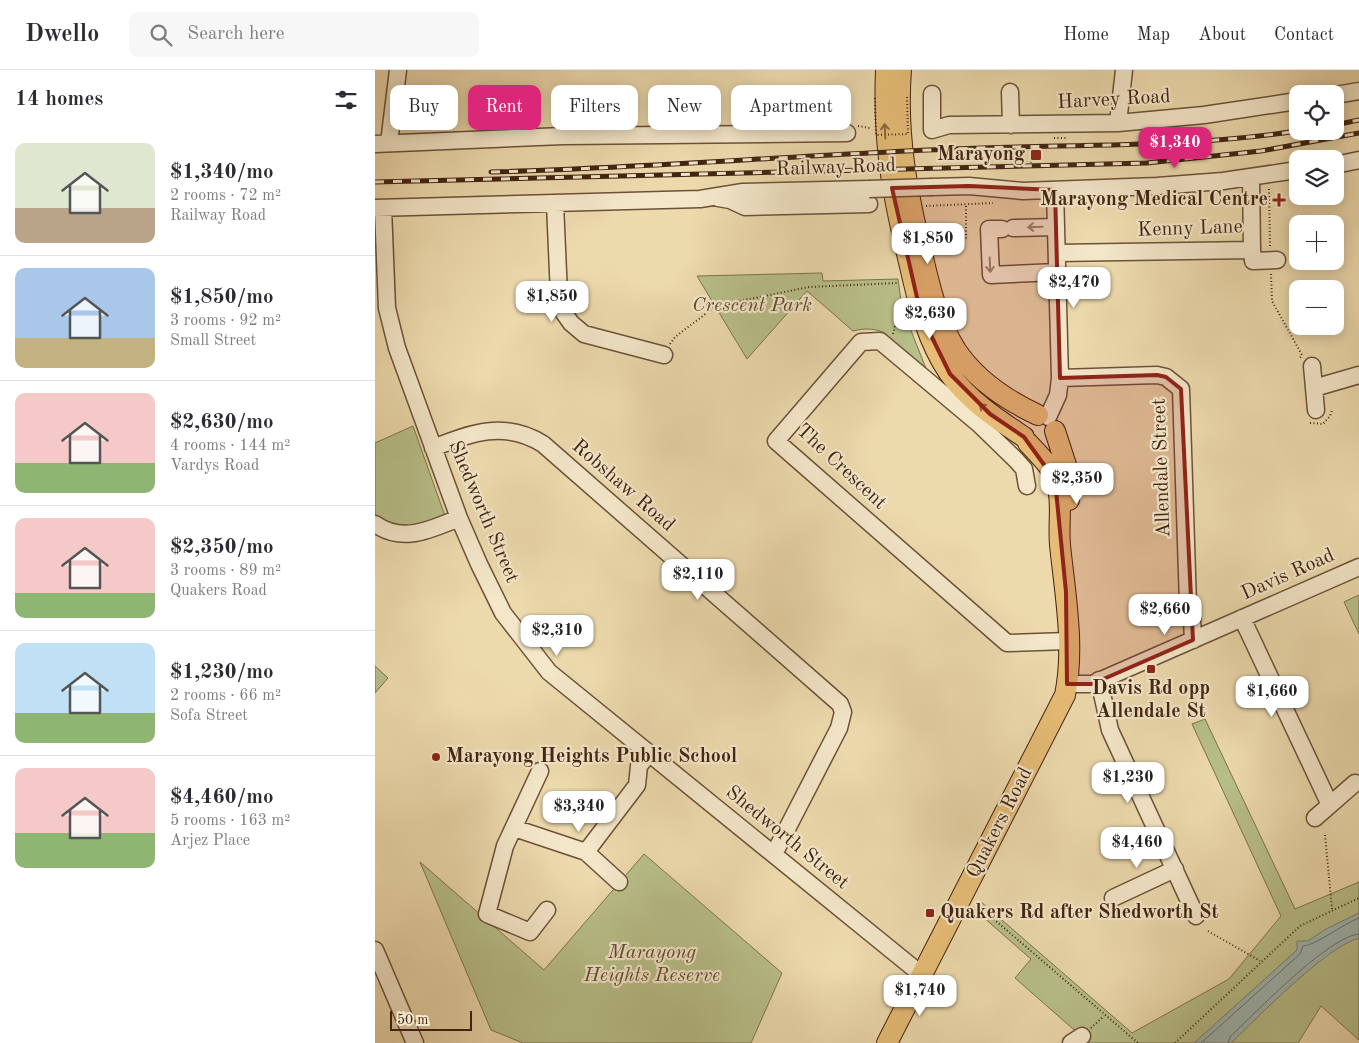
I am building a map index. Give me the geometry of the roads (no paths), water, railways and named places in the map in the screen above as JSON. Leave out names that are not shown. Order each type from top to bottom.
[{"type":"main road","name":"Quakers Road","points":[[886,70],[885,122],[891,186],[921,315],[933,346],[950,374],[970,396],[1026,440],[1050,469],[1055,480],[1060,506],[1060,544],[1067,592]]},
{"type":"main road","points":[[901,70],[899,124],[902,162],[909,202],[940,321],[957,350],[976,374],[1002,396],[1047,421],[1052,441],[1043,447],[1026,440],[1025,422],[1047,421]]},
{"type":"main road","name":"Quakers Road","points":[[887,1043],[1059,708],[1067,684],[1067,592],[1070,544],[1069,485],[1063,451],[1047,421]]},
{"type":"street","points":[[398,70],[382,143],[563,136],[847,133]]},
{"type":"street","points":[[1118,123],[1125,70]]},
{"type":"street","points":[[1344,94],[1359,91]]},
{"type":"street","points":[[1011,92],[1011,125]]},
{"type":"street","name":"Harvey Road","points":[[932,94],[932,130],[949,126],[1118,123],[1205,115],[1289,103]]},
{"type":"street","points":[[1344,163],[1359,160]]},
{"type":"street","name":"Railway Road","points":[[379,208],[555,204],[715,197],[743,192],[869,196],[932,187],[969,186],[1023,191],[1157,186],[1251,177],[1289,171]]},
{"type":"street","name":"Kenny Lane","points":[[1057,253],[1252,250],[1251,177]]},
{"type":"street","points":[[1047,421],[1058,394],[1060,378],[1055,190]]},
{"type":"street","points":[[555,204],[559,295],[564,314],[584,334],[664,355]]},
{"type":"street","name":"Shedworth Street","points":[[379,208],[390,324],[459,518],[503,613],[549,672],[922,975]]},
{"type":"street","points":[[1056,226],[989,229],[991,275],[1057,272]]},
{"type":"street","points":[[1252,250],[1253,261],[1274,260]]},
{"type":"street","name":"The Crescent","points":[[1027,486],[1024,469],[1016,460],[979,424],[880,341],[861,342],[776,441],[1007,643],[1068,641]]},
{"type":"street","points":[[1307,360],[1315,388],[1317,410]]},
{"type":"street","name":"Allendale Street","points":[[1060,378],[1157,375],[1166,377],[1181,389],[1188,604],[1192,619],[1193,640]]},
{"type":"street","points":[[1315,388],[1359,375]]},
{"type":"street","name":"Robshaw Road","points":[[433,448],[467,434],[489,430],[509,431],[532,437],[550,450],[840,704],[843,712],[839,728],[774,854]]},
{"type":"street","points":[[375,524],[388,532],[411,534],[459,518]]},
{"type":"street","name":"Davis Road","points":[[1067,684],[1085,685],[1099,680],[1359,567]]},
{"type":"street","points":[[1242,618],[1330,805]]},
{"type":"street","points":[[1099,680],[1110,730],[1196,916]]},
{"type":"street","points":[[586,852],[637,786],[639,766],[649,753]]},
{"type":"street","points":[[540,771],[505,846],[487,914],[530,932],[547,910]]},
{"type":"street","points":[[1315,818],[1355,783]]},
{"type":"street","points":[[514,828],[586,852],[619,882]]},
{"type":"street","points":[[1113,898],[1175,868]]},
{"type":"street","points":[[375,950],[415,1043]]},
{"type":"water","points":[[1359,913],[1359,938],[1345,944],[1311,968],[1231,1043],[1194,1043],[1297,950],[1297,941],[1308,941],[1326,929]]},
{"type":"railway","points":[[1344,123],[1359,120]]},
{"type":"railway","points":[[491,172],[607,168],[996,147],[1169,143],[1289,132]]},
{"type":"railway","points":[[375,182],[1147,163],[1261,151],[1359,133]]},
{"type":"place","name":"Marayong","points":[[1036,155]]},
{"type":"place","name":"Marayong Medical Centre","points":[[1279,200]]},
{"type":"place","name":"Davis Rd opp Allendale St","points":[[1151,669]]},
{"type":"place","name":"Marayong Heights Public School","points":[[436,757]]},
{"type":"place","name":"Quakers Rd after Shedworth St","points":[[930,913]]},
{"type":"park label","name":"Crescent Park","points":[[752,306]]},
{"type":"park label","name":"Marayong Heights Reserve","points":[[652,964]]}]
